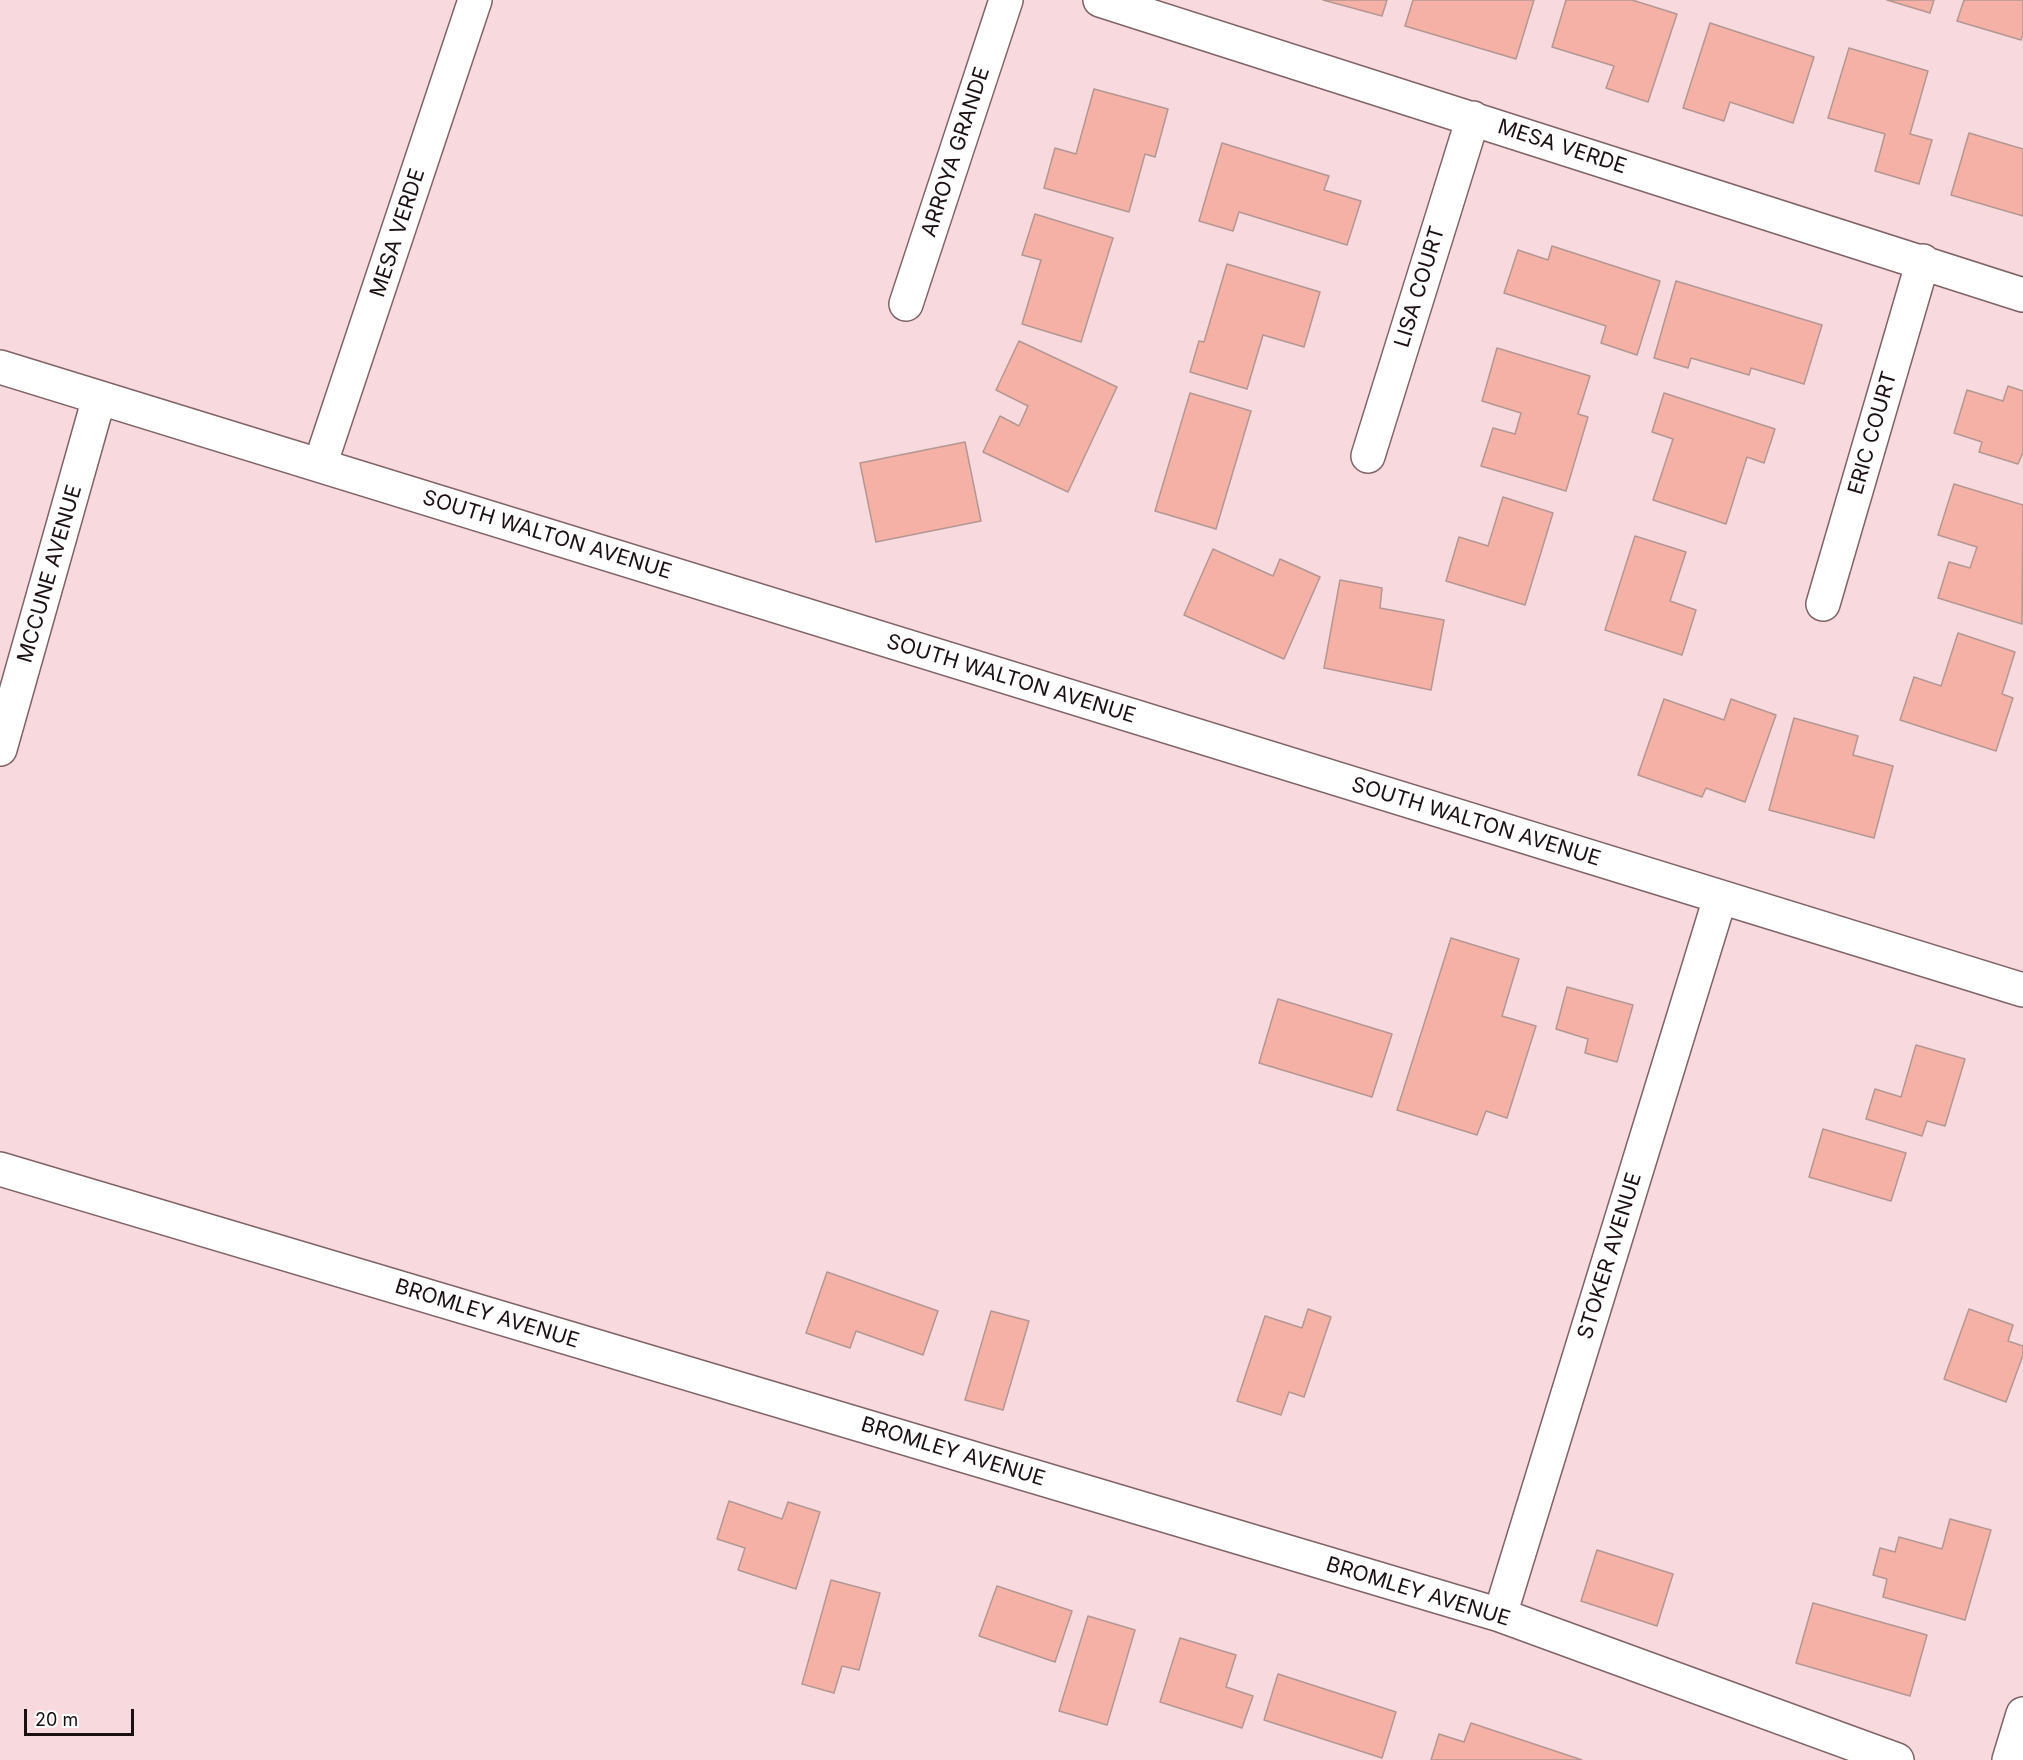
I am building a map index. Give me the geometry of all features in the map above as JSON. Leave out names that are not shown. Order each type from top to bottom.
[{"type":"street","name":"MESA VERDE","points":[[320,465],[475,0]]},
{"type":"street","name":"ARROYA GRANDE","points":[[906,304],[1006,0]]},
{"type":"street","name":"MESA VERDE","points":[[1100,0],[1923,261],[2023,295]]},
{"type":"street","name":"LISA COURT","points":[[1368,456],[1473,118]]},
{"type":"street","name":"ERIC COURT","points":[[1823,604],[1923,261]]},
{"type":"street","name":"SOUTH WALTON AVENUE","points":[[0,367],[2023,990]]},
{"type":"street","name":"MCCUNE AVENUE","points":[[0,749],[99,398]]},
{"type":"street","name":"STOKER AVENUE","points":[[1500,1615],[1720,898]]},
{"type":"street","name":"BROMLEY AVENUE","points":[[0,1169],[1500,1615],[1897,1760]]},
{"type":"street","points":[[2009,1760],[2023,1714]]},
{"type":"building","points":[[1323,0],[1387,0],[1382,16]]},
{"type":"building","points":[[1413,0],[1534,0],[1516,59],[1405,26]]},
{"type":"building","points":[[1566,0],[1632,0],[1677,14],[1648,102],[1606,88],[1614,66],[1552,47]]},
{"type":"building","points":[[1887,0],[1934,0],[1930,13]]},
{"type":"building","points":[[1964,0],[2023,0],[2021,40],[1957,21]]},
{"type":"building","points":[[1710,23],[1814,57],[1793,123],[1730,102],[1724,121],[1683,108]]},
{"type":"building","points":[[1849,48],[1928,71],[1910,134],[1932,140],[1919,184],[1875,171],[1885,134],[1828,118]]},
{"type":"building","points":[[1094,89],[1168,109],[1155,157],[1145,154],[1129,212],[1044,188],[1055,148],[1076,154]]},
{"type":"building","points":[[1969,133],[2023,149],[2023,216],[1951,195]]},
{"type":"building","points":[[1222,143],[1329,176],[1324,190],[1361,201],[1347,245],[1239,212],[1233,231],[1199,221]]},
{"type":"building","points":[[1035,214],[1113,238],[1081,342],[1022,324],[1041,260],[1022,255]]},
{"type":"building","points":[[1552,246],[1660,281],[1637,355],[1601,343],[1606,326],[1504,293],[1518,250],[1548,260]]},
{"type":"building","points":[[1227,264],[1320,292],[1304,347],[1263,335],[1247,389],[1190,372],[1199,341],[1204,342]]},
{"type":"building","points":[[1676,281],[1822,325],[1804,384],[1751,368],[1749,375],[1691,358],[1688,368],[1654,358]]},
{"type":"building","points":[[1019,341],[1117,387],[1068,492],[983,452],[1000,416],[1019,426],[1028,406],[996,390]]},
{"type":"building","points":[[1497,348],[1590,376],[1578,414],[1588,417],[1566,491],[1481,466],[1493,428],[1515,434],[1521,413],[1482,401]]},
{"type":"building","points":[[2008,386],[2023,391],[2023,452],[2018,464],[1979,452],[1982,442],[1954,433],[1967,390],[2003,401]]},
{"type":"building","points":[[1190,393],[1251,411],[1216,529],[1155,511]]},
{"type":"building","points":[[1664,393],[1775,429],[1764,463],[1747,457],[1726,524],[1653,500],[1673,439],[1652,432]]},
{"type":"building","points":[[965,442],[981,521],[876,542],[860,463]]},
{"type":"building","points":[[1954,484],[2023,505],[2022,624],[1938,598],[1949,562],[1970,568],[1977,547],[1938,535]]},
{"type":"building","points":[[1503,497],[1553,513],[1525,605],[1446,581],[1459,537],[1488,546]]},
{"type":"building","points":[[1635,536],[1686,552],[1670,601],[1696,610],[1682,655],[1605,630]]},
{"type":"building","points":[[1213,549],[1273,576],[1280,559],[1320,577],[1284,659],[1184,615]]},
{"type":"building","points":[[1340,580],[1382,588],[1380,608],[1444,620],[1431,690],[1324,668]]},
{"type":"building","points":[[1958,633],[2015,652],[2002,694],[2013,698],[1996,751],[1900,720],[1914,677],[1941,686]]},
{"type":"building","points":[[1664,699],[1724,720],[1731,699],[1776,715],[1745,802],[1706,788],[1702,797],[1638,775]]},
{"type":"building","points":[[1794,718],[1858,736],[1853,755],[1893,766],[1874,838],[1769,810]]},
{"type":"building","points":[[1451,938],[1519,959],[1502,1016],[1536,1026],[1507,1118],[1486,1111],[1477,1135],[1397,1110]]},
{"type":"building","points":[[1567,987],[1633,1005],[1617,1062],[1585,1053],[1588,1039],[1556,1029]]},
{"type":"building","points":[[1278,999],[1392,1034],[1372,1097],[1259,1063]]},
{"type":"building","points":[[1916,1045],[1965,1059],[1945,1126],[1927,1121],[1922,1136],[1866,1119],[1875,1089],[1901,1097]]},
{"type":"building","points":[[1823,1129],[1906,1153],[1891,1201],[1809,1177]]},
{"type":"building","points":[[827,1272],[938,1311],[923,1355],[856,1331],[850,1348],[806,1333]]},
{"type":"building","points":[[1308,1309],[1331,1317],[1304,1397],[1289,1392],[1281,1415],[1237,1401],[1265,1316],[1302,1328]]},
{"type":"building","points":[[1969,1309],[2013,1325],[2008,1341],[2023,1346],[2023,1355],[2006,1402],[1944,1379]]},
{"type":"building","points":[[991,1311],[1029,1321],[1003,1410],[965,1400]]},
{"type":"building","points":[[729,1501],[782,1519],[788,1502],[820,1512],[796,1589],[738,1570],[745,1548],[717,1539]]},
{"type":"building","points":[[1950,1519],[1991,1530],[1965,1620],[1883,1597],[1887,1579],[1873,1575],[1880,1548],[1895,1552],[1899,1537],[1942,1549]]},
{"type":"building","points":[[1597,1550],[1673,1574],[1657,1626],[1581,1601]]},
{"type":"building","points":[[831,1580],[880,1593],[859,1670],[842,1666],[834,1693],[802,1684]]},
{"type":"building","points":[[997,1586],[1072,1611],[1055,1662],[979,1636]]},
{"type":"building","points":[[1813,1603],[1927,1635],[1910,1696],[1796,1663]]},
{"type":"building","points":[[1088,1616],[1135,1630],[1107,1725],[1059,1711]]},
{"type":"building","points":[[1180,1638],[1236,1655],[1226,1687],[1253,1696],[1242,1728],[1160,1702]]},
{"type":"building","points":[[1278,1674],[1396,1712],[1382,1758],[1264,1720]]},
{"type":"building","points":[[1471,1723],[1582,1760],[1431,1760],[1439,1734],[1464,1742]]}]
